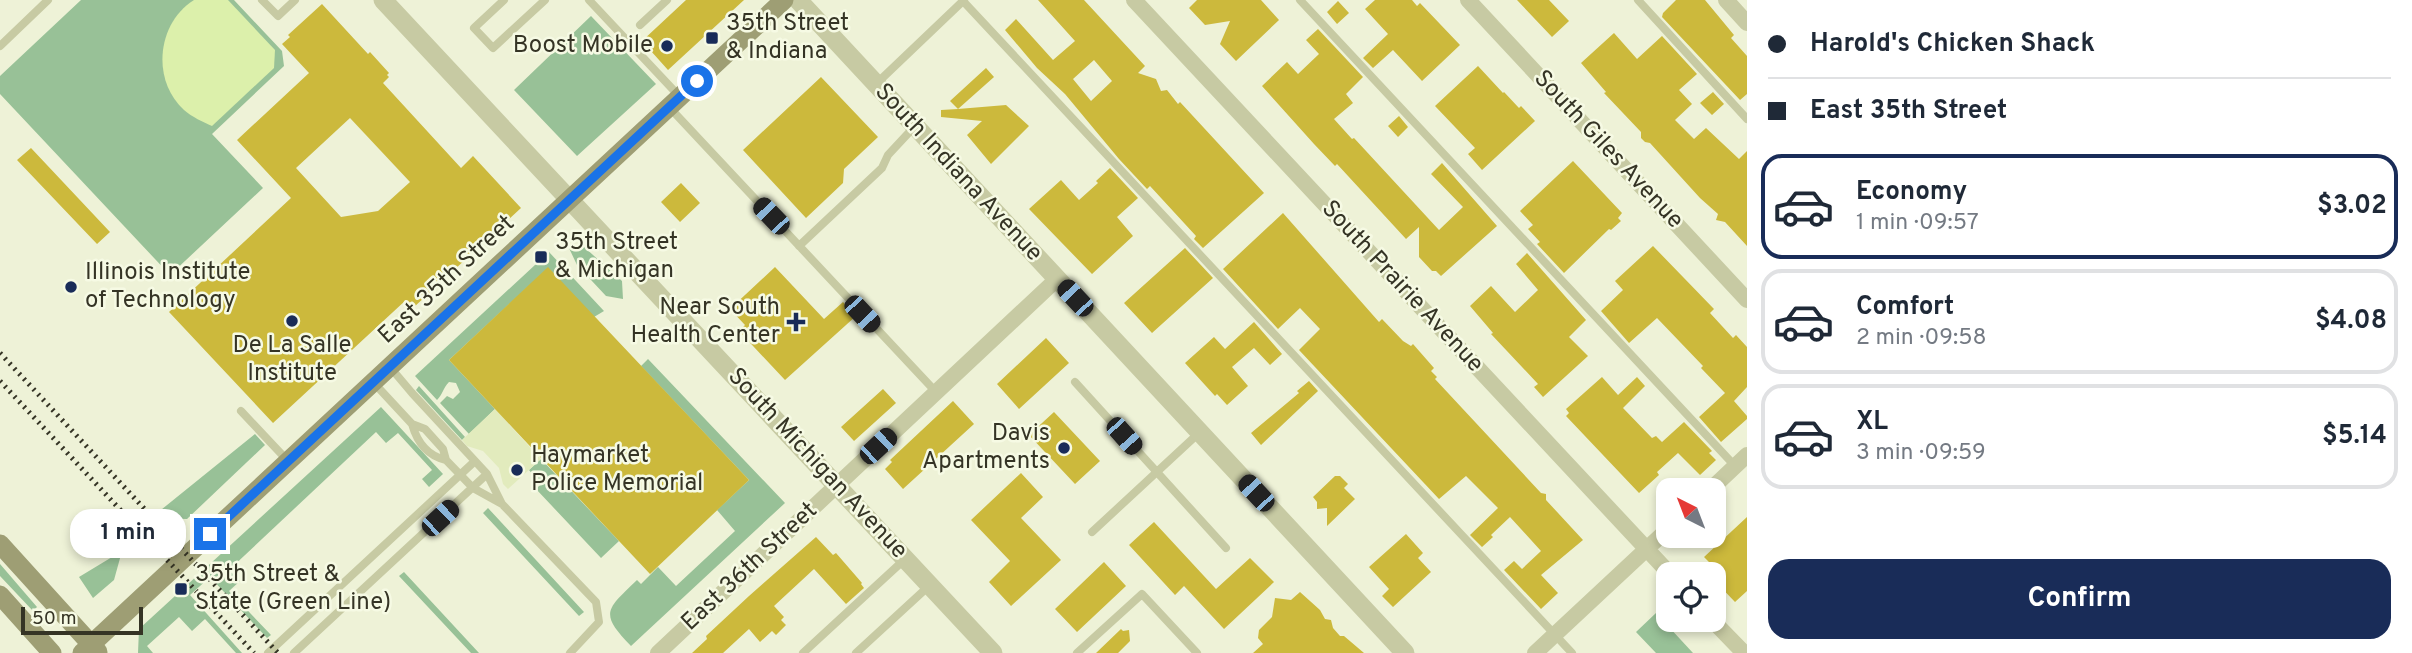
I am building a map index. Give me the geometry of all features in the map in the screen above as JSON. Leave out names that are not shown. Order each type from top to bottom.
[{"type":"main road","name":"East 35th Street","points":[[91,650],[288,461],[784,0]]},
{"type":"main road","points":[[0,544],[91,650]]},
{"type":"main road","points":[[0,595],[52,653]]},
{"type":"street","name":"South Michigan Avenue","points":[[383,0],[993,653]]},
{"type":"street","name":"South Indiana Avenue","points":[[797,0],[1405,653]]},
{"type":"street","name":"South Prairie Avenue","points":[[1134,0],[1658,562]]},
{"type":"street","name":"South Giles Avenue","points":[[1468,0],[1747,300]]},
{"type":"street","points":[[1726,0],[1747,23]]},
{"type":"street","name":"East 36th Street","points":[[658,653],[1057,279]]},
{"type":"street","points":[[1723,478],[1741,461]]},
{"type":"street","points":[[1535,653],[1656,540]]},
{"type":"street","points":[[1724,632],[1744,653]]},
{"type":"lane","points":[[0,46],[48,0]]},
{"type":"lane","points":[[262,0],[278,16],[295,0]]},
{"type":"lane","points":[[504,0],[474,29],[493,48],[545,0]]},
{"type":"lane","points":[[589,0],[799,246],[936,392]]},
{"type":"lane","points":[[640,25],[667,0]]},
{"type":"lane","points":[[876,84],[964,0],[1572,653]]},
{"type":"lane","points":[[1300,0],[1741,461]]},
{"type":"lane","points":[[1638,0],[1747,118]]},
{"type":"lane","points":[[799,246],[882,168],[888,155],[915,126]]},
{"type":"lane","points":[[390,367],[487,474],[502,504],[596,602],[599,622],[590,635],[570,653]]},
{"type":"lane","points":[[373,382],[412,424],[416,438],[434,457],[446,460],[473,488],[502,504]]},
{"type":"lane","points":[[1075,382],[1226,548]]},
{"type":"lane","points":[[241,411],[288,461]]},
{"type":"lane","points":[[1092,532],[1200,432]]},
{"type":"lane","points":[[268,653],[475,461]]},
{"type":"lane","points":[[294,653],[487,474]]},
{"type":"lane","points":[[803,653],[905,559]]},
{"type":"lane","points":[[856,653],[930,585]]},
{"type":"lane","points":[[1077,653],[1142,594],[1197,653]]},
{"type":"shaded area","points":[[81,0],[234,0],[282,51],[284,66],[212,134],[263,188],[170,275],[0,94],[0,76]]},
{"type":"shaded area","points":[[591,16],[656,84],[577,156],[514,90]]},
{"type":"shaded area","points":[[583,246],[622,281],[623,299],[606,296],[577,265],[569,248]]},
{"type":"shaded area","points":[[549,252],[604,311],[594,317],[548,268],[449,360],[495,409],[469,434],[440,403],[447,396],[453,399],[460,392],[456,383],[449,382],[437,400],[415,376]]},
{"type":"shaded area","points":[[648,359],[785,503],[631,646],[614,626],[610,612],[613,605],[637,580],[641,584],[658,567],[676,586],[735,531],[717,510],[749,480],[641,366]]},
{"type":"shaded area","points":[[419,386],[465,437],[462,440],[416,390]]},
{"type":"shaded area","points":[[381,407],[443,474],[429,487],[422,479],[432,470],[398,433],[386,443],[376,432],[229,570],[240,581],[229,591],[271,635],[267,638],[210,577],[190,595],[242,653],[236,653],[205,619],[192,631],[179,617],[147,646],[153,653],[138,653],[139,629]]},
{"type":"shaded area","points":[[495,409],[541,459],[508,489],[503,484],[499,468],[483,451],[467,446],[462,440]]},
{"type":"shaded area","points":[[255,434],[265,445],[187,519],[151,518]]},
{"type":"shaded area","points":[[541,459],[619,541],[601,558],[536,489],[541,484],[529,470]]},
{"type":"shaded area","points":[[488,508],[584,612],[579,616],[483,513]]},
{"type":"shaded area","points":[[122,551],[114,580],[93,598],[79,577]]},
{"type":"shaded area","points":[[0,564],[37,607],[33,611],[0,576]]},
{"type":"shaded area","points":[[404,572],[479,653],[471,653],[399,576]]},
{"type":"shaded area","points":[[1656,613],[1656,632],[1674,632],[1693,653],[1656,653],[1636,632]]},
{"type":"sand","points":[[194,0],[228,0],[275,50],[274,68],[212,126],[187,113],[173,98],[163,68],[166,37],[172,23]]},
{"type":"building","points":[[686,0],[744,0],[668,70],[642,41]]},
{"type":"building","points":[[1038,0],[1084,0],[1145,66],[1138,73],[1156,79],[1161,91],[1167,90],[1178,104],[1180,102],[1264,193],[1203,248],[1194,239],[1196,236],[1150,186],[1147,189],[1119,159],[1065,94],[1037,68],[1005,30],[1016,19],[1053,60],[1075,41]],"holes":[[[1094,60],[1112,81],[1091,101],[1073,79]]]},
{"type":"building","points":[[1197,0],[1261,0],[1279,20],[1236,61],[1220,44],[1230,21],[1205,25],[1189,8]]},
{"type":"building","points":[[1375,0],[1412,0],[1417,6],[1420,3],[1460,45],[1422,81],[1393,50],[1373,68],[1363,58],[1388,34],[1365,9]]},
{"type":"building","points":[[1517,0],[1549,0],[1569,21],[1552,37]]},
{"type":"building","points":[[1676,0],[1705,0],[1734,35],[1731,38],[1747,56],[1747,94],[1740,100],[1662,17]]},
{"type":"building","points":[[1338,1],[1349,13],[1337,24],[1327,12]]},
{"type":"building","points":[[322,4],[389,73],[383,83],[461,168],[473,156],[521,208],[413,308],[406,300],[273,423],[169,312],[291,198],[237,140],[309,73],[282,44],[290,37],[288,35]],"holes":[[[350,118],[410,182],[378,211],[341,217],[296,168]]]},
{"type":"building","points":[[1318,29],[1363,77],[1346,94],[1353,103],[1334,119],[1352,139],[1354,138],[1439,230],[1463,207],[1431,174],[1442,163],[1497,226],[1441,276],[1419,257],[1419,227],[1406,239],[1262,86],[1287,62],[1298,74],[1319,54],[1306,40]]},
{"type":"building","points":[[1614,33],[1637,59],[1662,36],[1697,74],[1679,90],[1692,104],[1675,120],[1694,139],[1706,128],[1739,159],[1747,151],[1747,246],[1725,222],[1716,220],[1718,214],[1650,143],[1641,138],[1641,132],[1604,93],[1606,92],[1581,63]]},
{"type":"building","points":[[1478,66],[1535,121],[1482,170],[1468,154],[1475,148],[1435,106]]},
{"type":"building","points":[[986,68],[994,77],[958,109],[950,101]]},
{"type":"building","points":[[821,77],[878,137],[844,169],[843,183],[806,218],[743,150]]},
{"type":"building","points":[[1713,92],[1724,104],[1712,115],[1700,103]]},
{"type":"building","points":[[1006,105],[1029,126],[991,164],[967,135],[982,121],[941,117],[941,110]]},
{"type":"building","points":[[1399,116],[1408,127],[1398,137],[1388,126]]},
{"type":"building","points":[[31,148],[110,232],[97,244],[17,160]]},
{"type":"building","points":[[1573,161],[1622,213],[1618,218],[1621,221],[1609,229],[1564,273],[1537,244],[1540,242],[1528,229],[1533,225],[1520,211]]},
{"type":"building","points":[[1110,168],[1138,198],[1117,217],[1133,236],[1092,274],[1029,209],[1061,180],[1079,200]]},
{"type":"building","points":[[681,183],[700,203],[680,222],[661,202]]},
{"type":"building","points":[[1283,213],[1379,322],[1382,319],[1403,341],[1411,346],[1413,344],[1434,368],[1431,371],[1437,377],[1435,379],[1541,493],[1546,494],[1546,500],[1583,540],[1541,575],[1558,593],[1541,609],[1504,570],[1514,561],[1522,569],[1541,551],[1510,517],[1482,547],[1470,535],[1498,508],[1466,476],[1439,499],[1299,350],[1320,329],[1300,308],[1278,329],[1223,269]]},
{"type":"building","points":[[1653,246],[1714,309],[1710,313],[1733,338],[1736,335],[1747,347],[1747,387],[1734,401],[1747,419],[1721,442],[1699,417],[1725,393],[1701,368],[1703,366],[1657,318],[1629,343],[1601,311],[1623,290],[1615,281]]},
{"type":"building","points":[[1185,248],[1213,278],[1152,333],[1124,303]]},
{"type":"building","points":[[1527,253],[1586,320],[1569,337],[1588,356],[1543,397],[1534,387],[1538,384],[1491,334],[1493,333],[1470,306],[1491,286],[1515,312],[1538,290],[1516,264]]},
{"type":"building","points":[[548,267],[749,480],[650,574],[449,360]]},
{"type":"building","name":"Near South Health Center","points":[[775,267],[824,319],[843,302],[856,316],[785,380],[739,331],[745,325],[730,309]]},
{"type":"building","points":[[1254,322],[1282,354],[1270,365],[1254,348],[1232,367],[1248,386],[1227,405],[1217,394],[1215,396],[1185,363],[1214,337],[1225,349]]},
{"type":"building","name":"Davis Apartments","points":[[1046,338],[1069,363],[1019,409],[997,384]]},
{"type":"building","points":[[1602,377],[1618,395],[1637,377],[1645,386],[1623,408],[1652,438],[1656,436],[1662,442],[1684,422],[1712,451],[1709,453],[1716,460],[1700,475],[1678,453],[1639,493],[1566,416],[1569,413],[1566,409]]},
{"type":"building","points":[[1309,381],[1318,391],[1261,445],[1251,433],[1299,393],[1297,391]]},
{"type":"building","points":[[883,389],[896,403],[854,441],[841,427]]},
{"type":"building","points":[[953,401],[974,424],[903,489],[885,469],[892,462],[890,460]]},
{"type":"building","name":"Davis Apartments","points":[[1054,412],[1100,461],[1075,484],[1029,435]]},
{"type":"building","points":[[1021,473],[1043,497],[1021,518],[1061,560],[1011,606],[989,582],[1010,561],[971,520]]},
{"type":"building","points":[[1335,476],[1340,476],[1348,484],[1344,488],[1355,499],[1327,526],[1327,508],[1317,509],[1317,502],[1313,497]]},
{"type":"building","points":[[1747,517],[1747,591],[1735,602],[1726,593],[1726,562],[1709,562],[1704,557],[1714,548],[1726,548],[1726,537]]},
{"type":"building","points":[[1154,522],[1216,589],[1250,558],[1274,582],[1224,629],[1184,586],[1175,595],[1129,545]]},
{"type":"building","points":[[1406,534],[1423,553],[1418,558],[1431,572],[1393,607],[1382,596],[1389,589],[1369,567]]},
{"type":"building","points":[[816,537],[833,555],[836,553],[864,588],[846,604],[814,569],[774,606],[784,617],[781,620],[786,625],[776,635],[772,631],[760,642],[749,629],[723,653],[692,653],[707,639],[706,636]]},
{"type":"building","points":[[1104,562],[1126,586],[1077,632],[1055,609]]},
{"type":"building","points":[[1300,592],[1320,610],[1325,619],[1331,620],[1333,628],[1340,636],[1344,636],[1364,653],[1253,653],[1263,644],[1258,638],[1259,630],[1272,617],[1275,598],[1291,600]]},
{"type":"building","points":[[1121,629],[1129,630],[1130,641],[1118,653],[1096,653]]},
{"type":"railway","points":[[0,353],[278,653]]},
{"type":"railway","points":[[0,381],[254,653]]},
{"type":"place","name":"35th Street & Indiana","points":[[712,38]]},
{"type":"place","name":"Boost Mobile","points":[[667,46]]},
{"type":"place","name":"35th Street & Michigan","points":[[541,257]]},
{"type":"place","name":"Illinois Institute of Technology","points":[[71,287]]},
{"type":"place","name":"De La Salle Institute","points":[[292,321]]},
{"type":"place","name":"Near South Health Center","points":[[796,322]]},
{"type":"place","name":"Davis Apartments","points":[[1064,448]]},
{"type":"place","name":"Haymarket Police Memorial","points":[[517,470]]},
{"type":"place","name":"35th Street & State (Green Line)","points":[[181,589]]},
{"type":"route","points":[[210,534],[697,81]]}]
